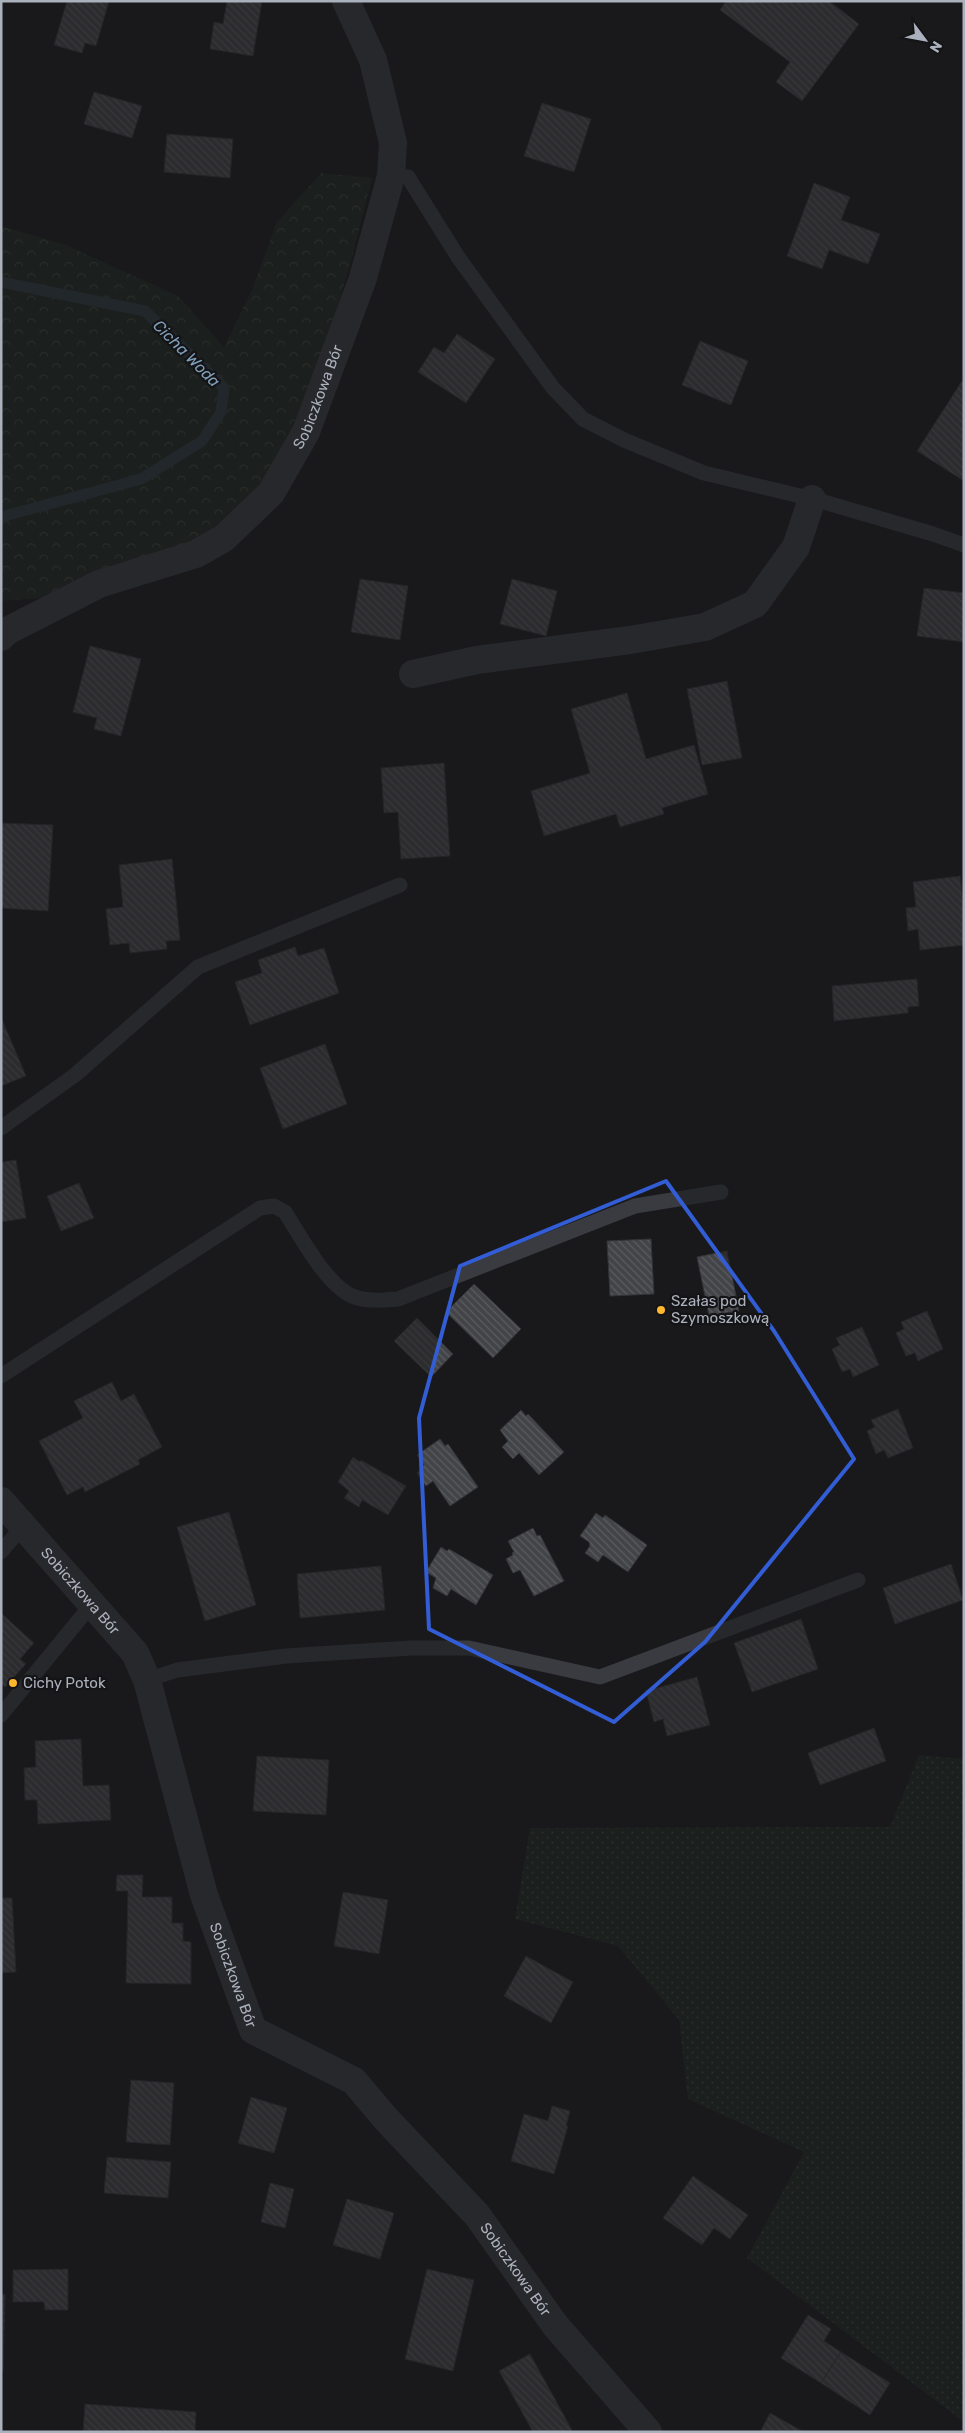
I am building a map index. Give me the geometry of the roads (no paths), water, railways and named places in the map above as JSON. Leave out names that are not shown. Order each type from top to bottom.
[{"type":"street","name":"Sobiczkowa Bór","points":[[1,637],[7,631],[99,584],[196,554],[224,538],[271,493],[306,432],[364,278],[391,176],[393,144],[372,60],[346,1]]},
{"type":"street","points":[[413,674],[476,660],[630,640],[705,627],[755,604],[796,547],[812,499]]},
{"type":"street","name":"Sobiczkowa Bór","points":[[1,1502],[135,1653],[147,1680],[204,1895],[252,2030],[354,2081],[386,2120],[476,2215],[555,2325],[648,2432]]},
{"type":"lane","points":[[391,176],[408,178],[458,257],[553,388],[583,419],[624,440],[704,473],[812,499],[934,534],[964,545]]},
{"type":"lane","points":[[1,1128],[75,1075],[198,967],[258,941],[400,885]]},
{"type":"lane","points":[[1,1376],[260,1208],[274,1206],[285,1212],[332,1280],[353,1296],[378,1300],[398,1298],[635,1206],[721,1192]]},
{"type":"lane","points":[[1,1552],[23,1526]]},
{"type":"lane","points":[[147,1680],[177,1670],[286,1656],[411,1648],[469,1648],[600,1677],[858,1580]]},
{"type":"lane","points":[[1,1715],[92,1604]]},
{"type":"waterway","name":"Cicha Woda","points":[[1,282],[145,311],[224,388],[221,412],[202,441],[141,479],[1,517]]},
{"type":"place","name":"Szałas pod Szymoszkową","points":[[661,1310]]},
{"type":"place","name":"Cichy Potok","points":[[13,1683]]}]
